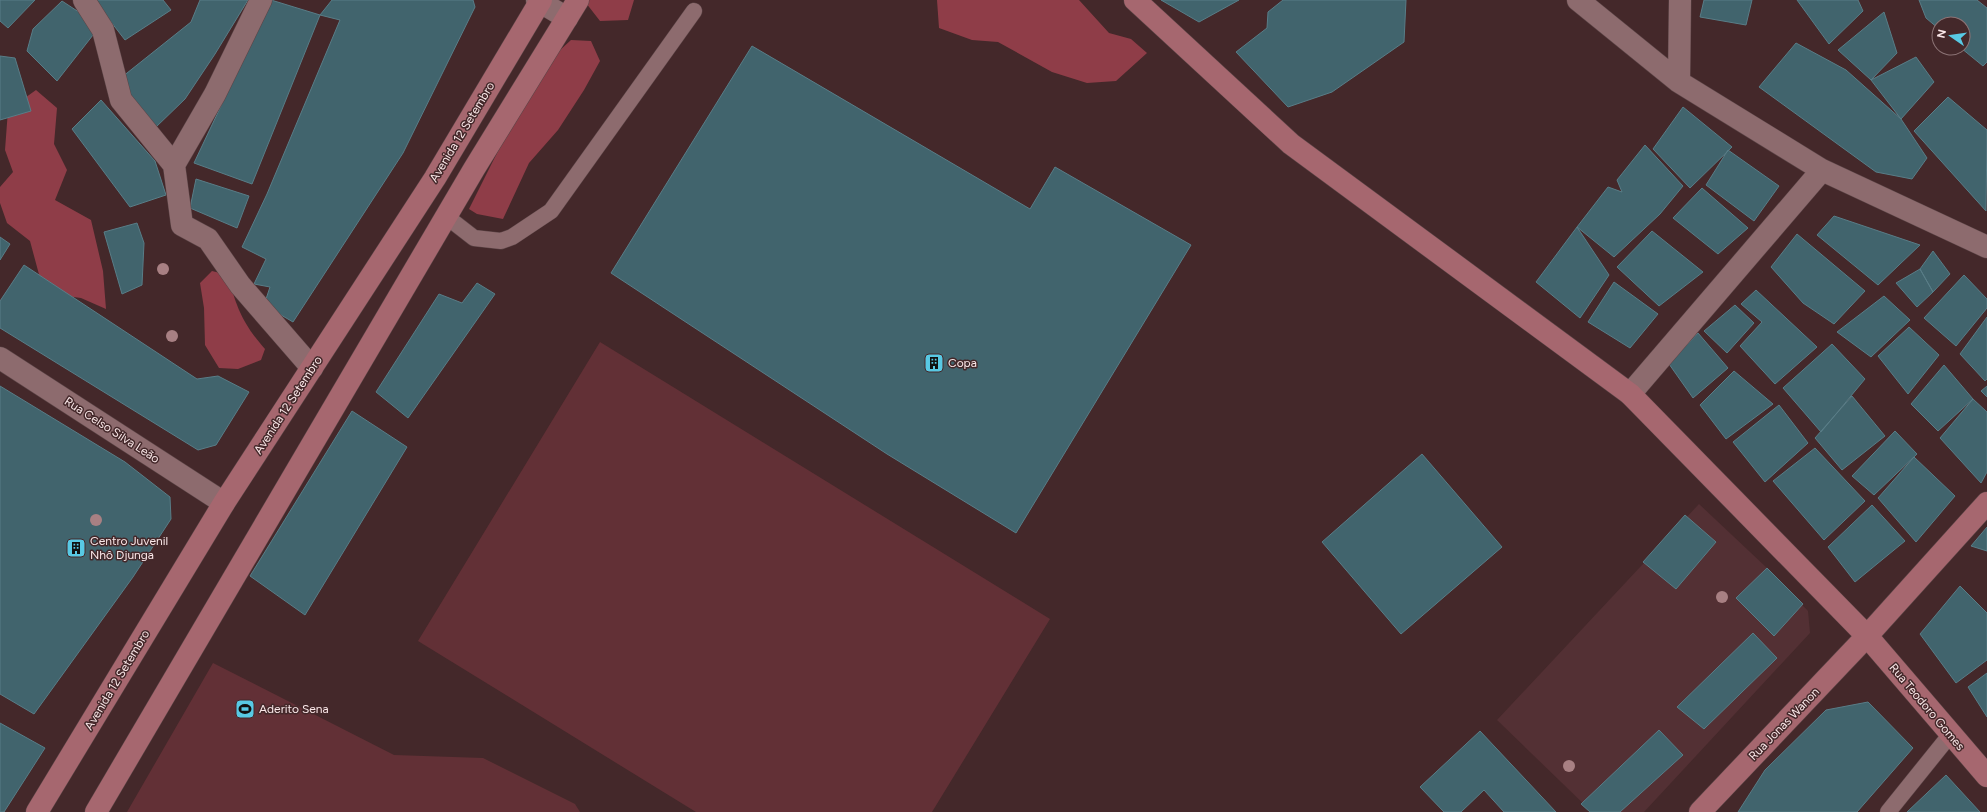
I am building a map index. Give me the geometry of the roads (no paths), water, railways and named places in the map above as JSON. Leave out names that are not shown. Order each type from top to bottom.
[{"type":"street","points":[[84,0],[103,30],[121,100],[174,165],[182,225],[208,239],[240,286],[312,368]]},
{"type":"street","points":[[174,165],[216,94],[261,0]]},
{"type":"street","name":"Rua Teodoro Gomes","points":[[1135,0],[1290,144],[1630,394],[1868,636],[1950,735],[1987,776]]},
{"type":"street","points":[[1578,0],[1679,82],[1822,170],[1987,247]]},
{"type":"street","points":[[1679,82],[1680,0]]},
{"type":"street","points":[[96,812],[474,169],[572,9],[539,1]]},
{"type":"street","name":"Avenida 12 Setembro","points":[[37,812],[224,503],[448,157],[539,1]]},
{"type":"street","points":[[1630,394],[1822,170]]},
{"type":"street","name":"Rua Celso Silva Leão","points":[[0,358],[224,503]]},
{"type":"street","name":"Rua Jonas Wanon","points":[[1700,812],[1868,636],[1987,503]]},
{"type":"lane","points":[[447,217],[474,238],[501,241],[512,237],[551,211],[694,10]]},
{"type":"lane","points":[[1888,812],[1950,735]]},
{"type":"place","name":"Copa","points":[[934,363]]},
{"type":"place","name":"Centro Juvenil Nhô Djunga","points":[[76,548]]},
{"type":"place","name":"Aderito Sena","points":[[245,709]]}]
